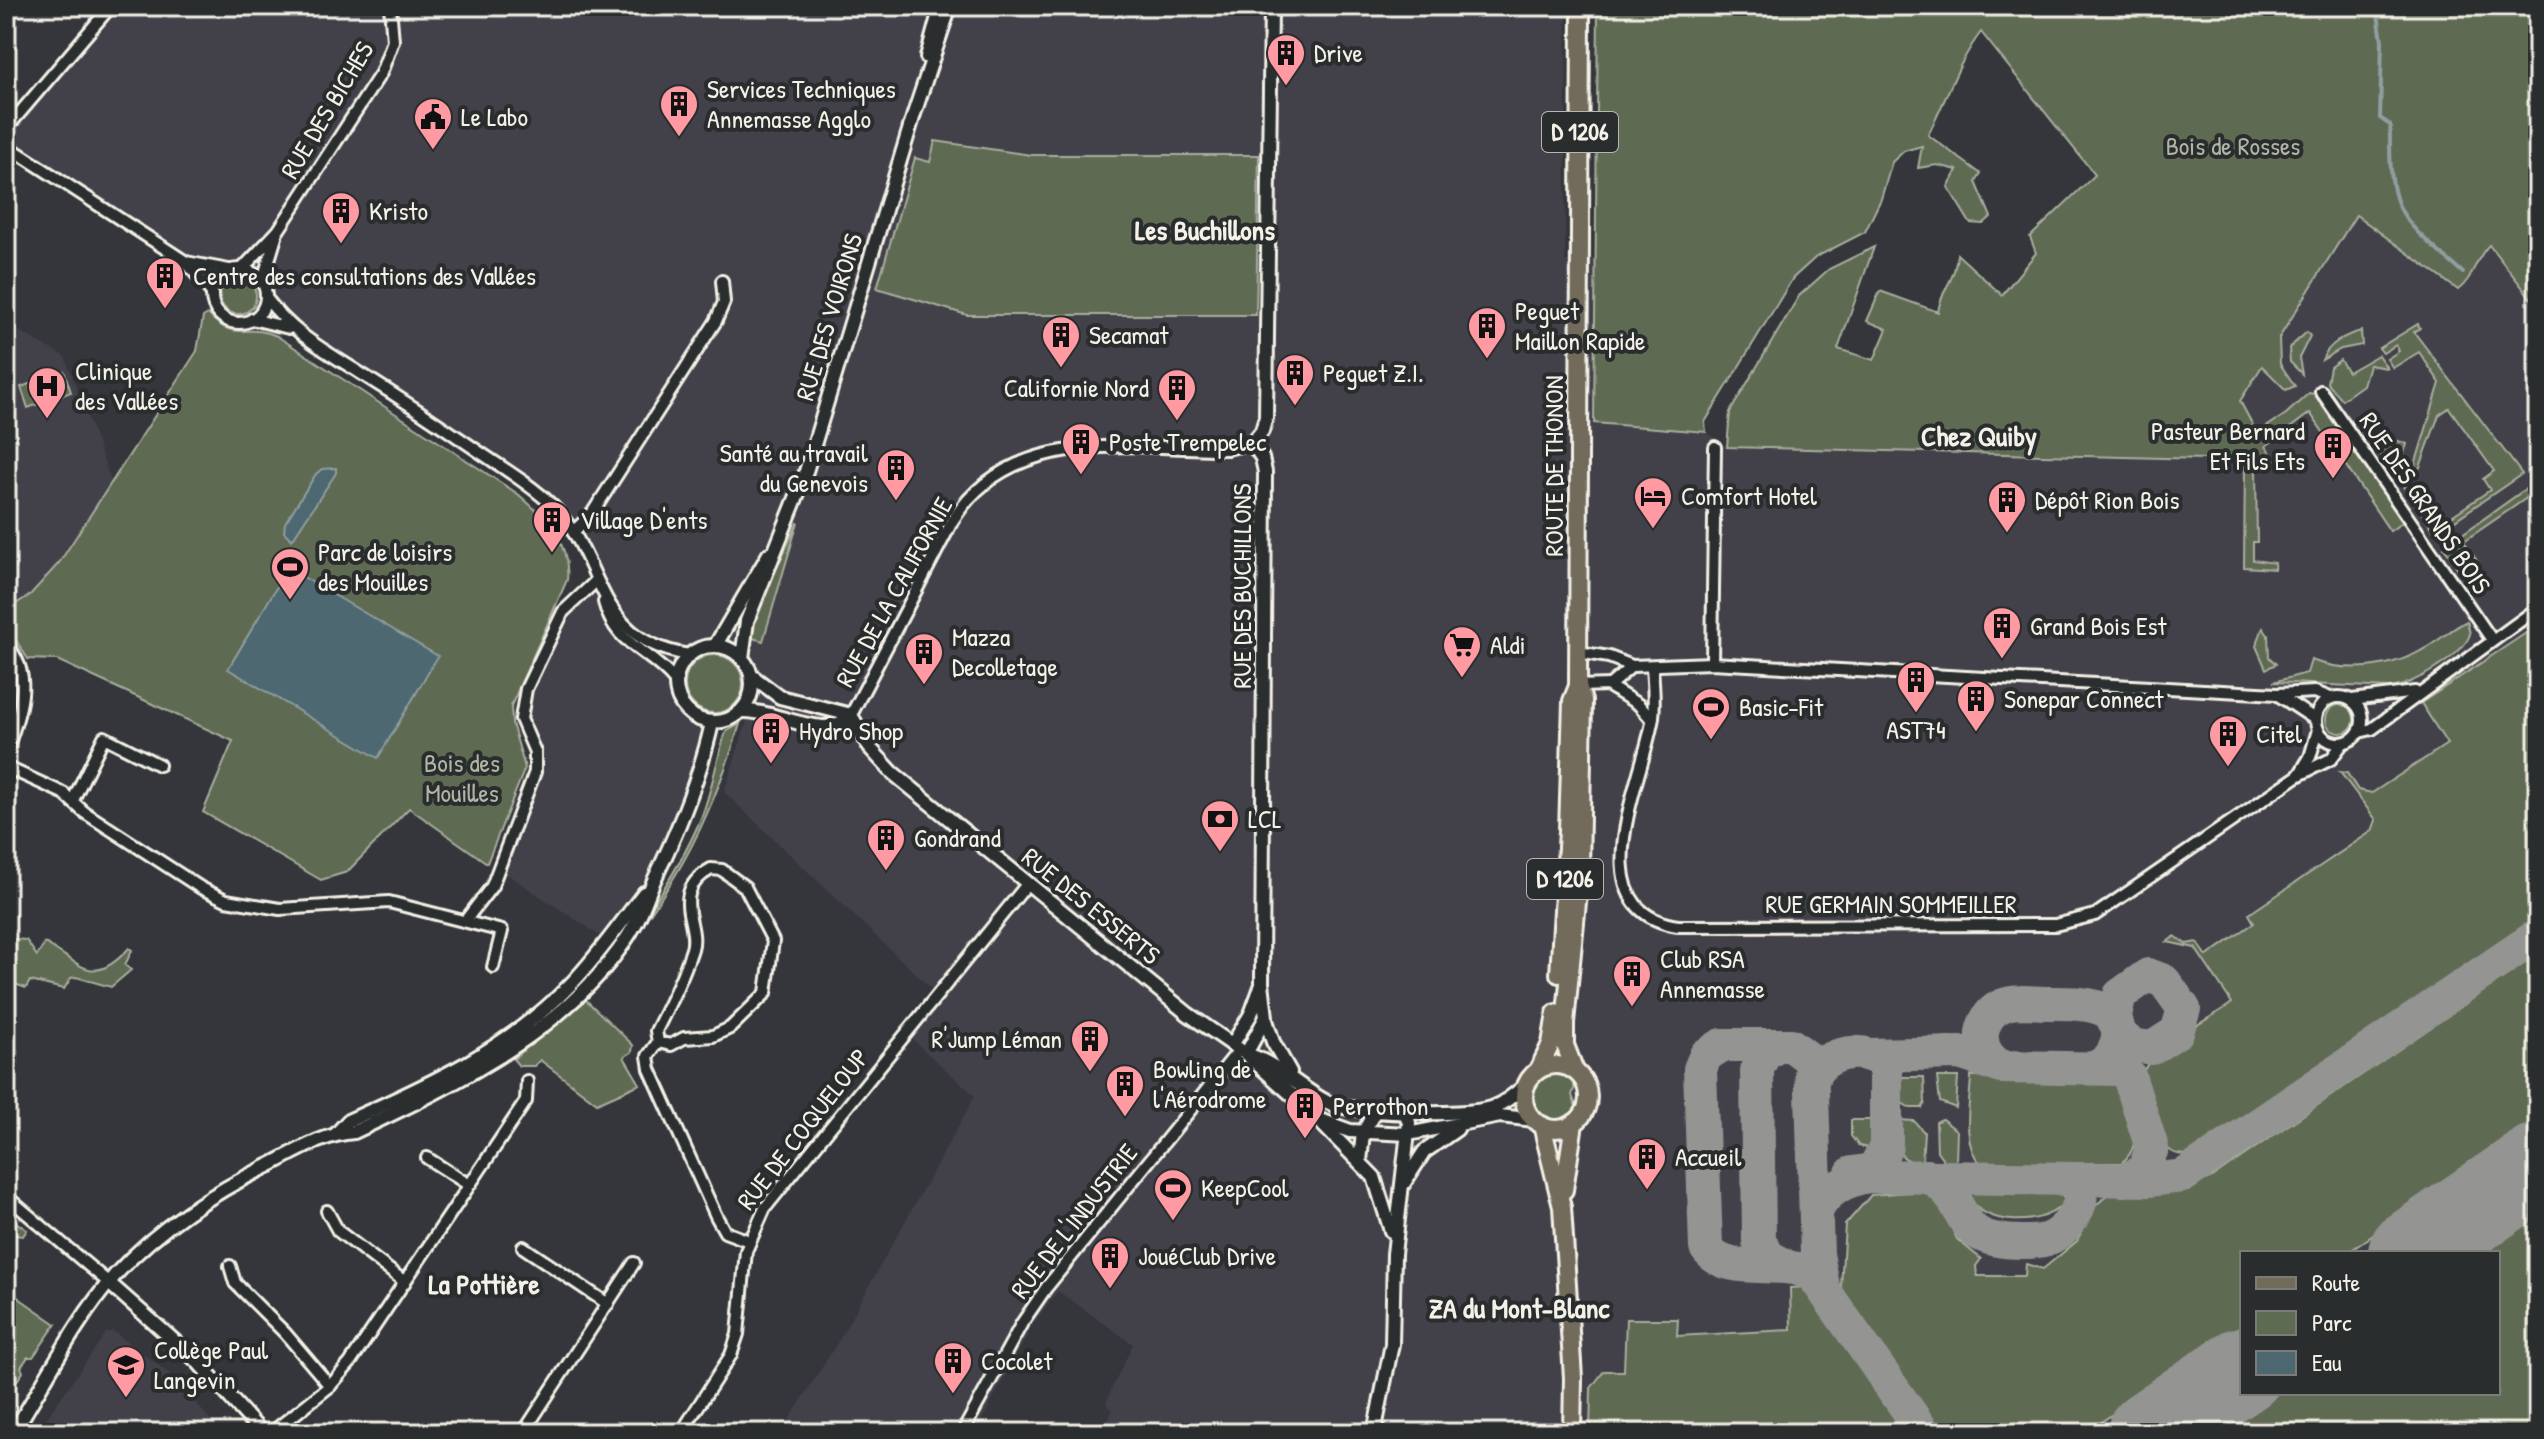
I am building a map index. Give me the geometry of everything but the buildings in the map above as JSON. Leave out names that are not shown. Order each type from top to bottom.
[{"type":"main road","name":"ROUTE DE THONON","points":[[1575,1071],[1565,1045],[1565,1023],[1581,864],[1583,701],[1578,686],[1578,652],[1581,6]]},
{"type":"main road","name":"ROUTE DE THONON","points":[[1539,1069],[1548,1053],[1555,1026],[1568,831],[1572,701],[1578,686]]},
{"type":"main road","points":[[1539,1123],[1556,1128],[1574,1123],[1583,1113],[1588,1098],[1584,1082],[1575,1071],[1558,1065],[1539,1069],[1526,1085],[1525,1104],[1539,1123],[1562,1207],[1573,1378],[1572,1433]]},
{"type":"main road","points":[[1562,1207],[1574,1123]]},
{"type":"street","points":[[6,129],[111,6]]},
{"type":"street","name":"RUE DES BICHES","points":[[242,269],[278,231],[381,73],[393,41],[390,6]]},
{"type":"street","name":"RUE DES VOIRONS","points":[[914,114],[941,6]]},
{"type":"street","name":"RUE DES VOIRONS","points":[[742,658],[747,621],[807,468],[914,114],[950,6]]},
{"type":"street","points":[[1252,443],[1262,431],[1266,417],[1271,6]]},
{"type":"street","points":[[6,145],[186,262],[212,293]]},
{"type":"street","name":"RUE DES BICHES","points":[[262,283],[278,231]]},
{"type":"street","points":[[186,262],[229,270],[242,269],[262,283],[266,298],[289,328],[518,478],[554,507],[573,532],[615,630],[661,664],[675,681],[681,706],[695,717],[712,723],[732,718],[742,711],[751,695],[752,676]]},
{"type":"street","points":[[229,270],[219,278],[212,293],[213,305],[223,318],[237,323],[252,319],[260,312],[266,298]]},
{"type":"street","points":[[573,532],[591,515],[716,321],[724,302],[722,281]]},
{"type":"street","points":[[252,319],[289,328]]},
{"type":"street","name":"RUE DES GRANDS BOIS","points":[[2321,391],[2492,640]]},
{"type":"street","name":"RUE DE LA CALIFORNIE","points":[[851,715],[953,520],[972,495],[995,475],[1025,459],[1064,449],[1227,449],[1252,443]]},
{"type":"street","name":"RUE DES BUCHILLONS","points":[[1252,443],[1263,461],[1265,472],[1262,983],[1266,1017],[1277,1050],[1296,1081]]},
{"type":"street","points":[[1712,663],[1715,447]]},
{"type":"street","name":"RUE DES VOIRONS","points":[[715,646],[783,531]]},
{"type":"street","points":[[465,921],[487,895],[498,872],[536,769],[535,752],[521,719],[526,689],[563,612],[596,581]]},
{"type":"street","points":[[602,596],[644,640],[667,652],[689,655],[715,646],[727,648],[742,658],[752,676],[774,695],[851,715],[842,725],[827,729],[766,711],[742,711]]},
{"type":"street","name":"RUE GERMAIN SOMMEILLER","points":[[1652,667],[1652,720],[1622,852],[1621,875],[1627,892],[1640,908],[1662,922],[1678,926],[2070,924],[2087,919],[2115,902],[2299,775],[2331,759],[2343,743],[2359,732],[2372,729],[2424,688],[2538,608]]},
{"type":"street","points":[[6,644],[17,659],[24,684],[6,752]]},
{"type":"street","name":"RUE GERMAIN SOMMEILLER","points":[[1578,652],[1609,657],[1632,666],[1712,663],[2277,694],[2315,692],[2330,698],[2352,700],[2395,697],[2424,688]]},
{"type":"street","points":[[675,681],[680,666],[689,655]]},
{"type":"street","points":[[1607,685],[1632,666]]},
{"type":"street","points":[[1578,686],[1607,685],[1639,705],[1652,720]]},
{"type":"street","points":[[2277,694],[2317,725],[2330,742],[2343,743]]},
{"type":"street","points":[[2299,775],[2310,757],[2320,707],[2330,698]]},
{"type":"street","points":[[2352,700],[2362,715],[2359,732]]},
{"type":"street","name":"RUE DES ESSERTS","points":[[851,715],[881,762],[1188,1014],[1239,1050],[1308,1112],[1333,1127],[1363,1133],[1408,1134],[1505,1116],[1539,1123]]},
{"type":"street","points":[[13,1433],[109,1283],[134,1257],[206,1200],[255,1172],[337,1133],[354,1132],[437,1093],[492,1062],[576,995],[616,951],[637,921],[689,807],[712,723]]},
{"type":"street","points":[[73,800],[104,737],[159,765]]},
{"type":"street","points":[[6,767],[73,800],[84,812],[201,888],[237,903],[294,909],[379,901],[465,921],[502,931],[493,967]]},
{"type":"street","points":[[658,1042],[671,1045],[684,1038],[713,1036],[730,1028],[766,993],[773,941],[745,887],[720,869],[711,869],[701,877],[689,897],[688,919],[693,945],[656,1031],[658,1042],[648,1056],[650,1069],[716,1216],[725,1232],[749,1241]]},
{"type":"street","name":"RUE DE COQUELOUP","points":[[681,1433],[725,1367],[735,1345],[741,1277],[749,1241],[782,1184],[1028,883]]},
{"type":"street","name":"RUE DES BUCHILLONS","points":[[1239,1050],[1262,983]]},
{"type":"street","points":[[1239,1050],[1262,1029],[1266,1017]]},
{"type":"street","name":"RUE DES ESSERTS","points":[[1239,1050],[1268,1061],[1326,1102],[1375,1111],[1485,1110],[1506,1101],[1526,1085]]},
{"type":"street","name":"RUE DE L'INDUSTRIE","points":[[962,1433],[1022,1323],[1046,1288],[1239,1050]]},
{"type":"street","points":[[271,1433],[330,1386],[405,1282],[526,1101],[527,1081]]},
{"type":"street","points":[[1360,1161],[1363,1133],[1375,1111]]},
{"type":"street","points":[[1374,1433],[1392,1344],[1394,1254],[1408,1134],[1405,1111]]},
{"type":"street","points":[[1308,1112],[1360,1161],[1381,1191],[1394,1254]]},
{"type":"street","points":[[1399,1194],[1424,1152],[1467,1123]]},
{"type":"street","points":[[427,1158],[469,1185]]},
{"type":"street","points":[[6,1196],[197,1361],[262,1433]]},
{"type":"street","points":[[327,1211],[338,1231],[405,1282]]},
{"type":"street","points":[[523,1247],[608,1304]]},
{"type":"street","points":[[523,1433],[634,1263]]},
{"type":"street","points":[[230,1266],[235,1283],[285,1333],[330,1386]]},
{"type":"shaded area","points":[[111,6],[1567,6],[1565,262],[1597,258],[1594,423],[1706,432],[1727,447],[2245,460],[2266,450],[2240,401],[2356,214],[2458,290],[2468,282],[2476,259],[2489,245],[2538,307],[2538,1316],[2500,1256],[2500,1251],[2240,1251],[2240,1395],[2425,1395],[2371,1433],[1102,1433],[1113,1410],[1106,1404],[1133,1344],[1058,1291],[1034,1322],[975,1433],[781,1433],[839,1340],[975,1096],[905,1033],[937,994],[724,792],[748,718],[711,730],[651,889],[614,945],[499,869],[535,773],[520,710],[563,612],[596,581],[554,507],[397,396],[6,145],[6,129]],"holes":[[[936,141],[1031,155],[877,287],[915,158],[930,162]]]},
{"type":"shaded area","name":"Clinique des Vallées","points":[[6,324],[65,357],[112,483],[51,573],[30,595],[6,610]]},
{"type":"shaded area","name":"Collège Paul Langevin","points":[[113,1331],[175,1378],[221,1433],[53,1433],[46,1419],[106,1333]]},
{"type":"green space","name":"Bois de Rosses","points":[[1598,6],[2538,6],[2538,307],[2489,245],[2458,290],[2356,215],[2279,338],[2280,364],[2295,386],[2286,390],[2262,366],[2240,401],[2257,433],[2286,414],[2309,393],[2314,394],[2403,522],[2390,531],[2310,413],[2266,446],[2275,460],[2267,466],[2256,466],[2257,542],[2253,542],[2253,560],[2275,563],[2274,569],[2244,567],[2245,460],[1727,447],[1730,412],[1799,296],[1829,269],[1874,247],[1838,349],[1874,360],[1887,329],[1867,321],[1880,291],[1938,312],[1957,254],[2002,295],[2036,253],[2030,237],[2095,175],[1981,32],[1959,69],[1928,135],[1981,174],[1976,182],[1991,217],[1983,224],[1970,223],[1948,187],[1957,170],[1937,165],[1918,168],[1922,146],[1904,151],[1892,162],[1881,199],[1865,232],[1816,257],[1793,278],[1705,422],[1706,432],[1594,423]]},
{"type":"green space","points":[[935,141],[1031,155],[1259,155],[1256,315],[967,315],[877,288],[915,158],[930,162]]},
{"type":"green space","points":[[238,278],[251,283],[256,296],[251,309],[238,314],[225,309],[220,296],[225,283]]},
{"type":"green space","name":"Parc de loisirs des Mouilles","points":[[208,314],[226,328],[267,332],[277,336],[518,494],[546,521],[560,542],[565,554],[567,580],[511,706],[512,723],[525,768],[487,863],[409,808],[347,872],[321,880],[203,812],[233,741],[57,660],[28,659],[6,625],[6,610],[30,595],[59,563],[197,351],[203,317]]},
{"type":"green space","points":[[2418,324],[2420,328],[2414,332],[2522,474],[2436,533],[2416,505],[2426,505],[2440,524],[2490,490],[2483,479],[2494,471],[2449,408],[2439,415],[2420,467],[2404,488],[2401,483],[2415,465],[2440,383],[2419,352],[2393,368],[2387,359],[2399,351],[2396,345],[2383,353],[2379,348]]},
{"type":"green space","points":[[2361,331],[2362,345],[2341,349],[2322,360],[2328,349],[2338,341]]},
{"type":"green space","points":[[2307,332],[2310,336],[2299,358],[2302,374],[2290,362],[2289,348]]},
{"type":"green space","points":[[2378,355],[2387,368],[2369,365],[2363,385],[2342,400],[2327,383],[2330,367],[2340,360],[2348,372]]},
{"type":"green space","points":[[64,371],[71,392],[28,408],[21,387]]},
{"type":"green space","points":[[2392,439],[2407,444],[2401,463],[2392,470],[2377,450]]},
{"type":"green space","points":[[2527,488],[2531,495],[2464,541],[2479,564],[2462,575],[2444,547]]},
{"type":"green space","points":[[798,522],[763,641],[749,637],[753,620]]},
{"type":"green space","points":[[2467,621],[2470,634],[2458,651],[2436,668],[2399,686],[2273,682],[2307,673],[2311,660],[2356,668],[2387,664],[2416,653]]},
{"type":"green space","points":[[2538,625],[2538,917],[2208,1146],[2184,1155],[2168,1149],[2158,1133],[2145,1096],[2144,1070],[2171,1042],[2232,1003],[2195,948],[2167,942],[2175,936],[2186,944],[2197,942],[2207,956],[2254,923],[2249,914],[2372,831],[2376,820],[2340,772],[2347,773],[2358,790],[2372,793],[2447,744],[2421,703]]},
{"type":"green space","points":[[2263,628],[2268,635],[2269,657],[2276,664],[2266,669],[2256,646]]},
{"type":"green space","points":[[714,655],[735,663],[743,684],[735,705],[714,713],[693,705],[685,684],[693,663]]},
{"type":"green space","points":[[2340,705],[2350,709],[2354,719],[2350,729],[2340,733],[2330,729],[2326,719],[2330,709]]},
{"type":"green space","points":[[740,724],[712,803],[678,870],[637,932],[583,997],[633,933],[677,866],[705,808],[726,732]]},
{"type":"green space","points":[[13,939],[26,940],[37,956],[45,943],[79,965],[97,970],[117,960],[129,948],[132,950],[125,965],[131,970],[111,987],[76,977],[71,978],[64,989],[30,981],[26,988],[6,981],[6,947]]},
{"type":"green space","points":[[2538,954],[2538,1122],[2350,1251],[2240,1251],[2240,1326],[2085,1433],[1941,1433],[1841,1287],[1845,1225],[1871,1195],[1923,1191],[1938,1199],[1957,1239],[1981,1259],[1976,1266],[1977,1276],[2025,1276],[2026,1264],[2043,1269],[2077,1241],[2096,1205],[2109,1194],[2175,1193],[2214,1176]]},
{"type":"green space","points":[[586,1000],[633,1045],[632,1052],[624,1057],[640,1084],[597,1103],[540,1060],[534,1066],[519,1066],[513,1059]]},
{"type":"green space","points":[[6,1040],[16,1048],[18,1064],[16,1074],[6,1085]]},
{"type":"green space","points":[[1555,1072],[1568,1076],[1576,1083],[1572,1095],[1577,1109],[1569,1117],[1555,1121],[1540,1116],[1531,1097],[1540,1078]]},
{"type":"green space","points":[[2105,1075],[2122,1093],[2133,1118],[2134,1143],[2130,1154],[2121,1163],[1980,1163],[1974,1155],[1968,1122],[1971,1076]]},
{"type":"green space","points":[[1896,1077],[1924,1077],[1925,1103],[1922,1108],[1910,1108],[1899,1101]]},
{"type":"green space","points":[[1937,1077],[1958,1077],[1956,1108],[1940,1102]]},
{"type":"green space","points":[[1942,1119],[1957,1131],[1956,1162],[1945,1162],[1937,1151],[1936,1122]]},
{"type":"green space","points":[[1851,1120],[1875,1120],[1872,1149],[1859,1146],[1851,1136]]},
{"type":"green space","points":[[1899,1120],[1914,1121],[1924,1132],[1922,1163],[1901,1155],[1895,1135]]},
{"type":"green space","points":[[2061,1193],[2065,1200],[2045,1216],[2014,1220],[1985,1213],[1975,1205],[1970,1194]]},
{"type":"green space","points":[[2538,1213],[2538,1433],[2217,1433],[2273,1395],[2500,1395],[2500,1251],[2483,1251]]},
{"type":"green space","points":[[6,1215],[27,1230],[23,1236],[6,1234]]},
{"type":"green space","points":[[1806,1287],[1866,1372],[1864,1375],[1884,1405],[1888,1403],[1908,1433],[1590,1433],[1591,1388],[1604,1371],[1624,1371],[1626,1319],[1678,1319],[1677,1336],[1791,1330],[1790,1288]]},
{"type":"green space","points":[[6,1289],[56,1324],[33,1357],[28,1357],[21,1367],[23,1372],[6,1396]]},
{"type":"water","points":[[336,468],[336,473],[292,540],[284,532],[285,523],[316,474],[322,469]]},
{"type":"water","points":[[288,568],[438,656],[378,758],[228,669]]},
{"type":"waterway","points":[[2367,6],[2368,11],[2378,14],[2382,41],[2380,118],[2390,125],[2390,155],[2396,196],[2411,225],[2463,273]]},
{"type":"taxiway","points":[[1816,1213],[1824,1198],[1837,1187],[1870,1176],[2151,1180],[2183,1176],[2538,935]]},
{"type":"taxiway","points":[[2114,1021],[2120,995],[2148,975],[2164,981],[2184,1009],[2177,1032],[2152,1048],[2132,1045],[2118,1033],[2123,1052]]},
{"type":"taxiway","points":[[2002,1067],[1984,1049],[1982,1033],[1985,1024],[1992,1012],[2000,1007],[2025,1002],[2084,1004],[2097,1007],[2115,1019],[2118,1030],[2113,1053],[2096,1067]]},
{"type":"taxiway","points":[[1823,1286],[1817,1254],[1811,1060],[1791,1045],[1722,1045],[1706,1055],[1700,1069],[1706,1248],[1728,1263],[1786,1267],[1813,1275],[1924,1433]]},
{"type":"taxiway","points":[[1781,1045],[1765,1053],[1757,1069],[1759,1241],[1768,1256],[1784,1265]]},
{"type":"taxiway","points":[[1814,1076],[1827,1061],[1848,1053],[1870,1055],[1886,1068],[1886,1147],[1873,1170],[1852,1173]]},
{"type":"taxiway","points":[[1868,1055],[1960,1053],[2002,1067],[2119,1069],[2129,1076],[2152,1148],[2144,1171],[2124,1180]]},
{"type":"taxiway","points":[[1927,1176],[1942,1186],[1971,1227],[1981,1235],[2022,1242],[2051,1238],[2070,1222],[2078,1208],[2081,1193],[2080,1187],[2071,1179]]},
{"type":"runway","points":[[2414,1251],[2538,1166]]},
{"type":"runway","points":[[2150,1433],[2240,1371]]},
{"type":"place","name":"Drive","points":[[1286,87]]},
{"type":"place","name":"Services Techniques Annemasse Agglo","points":[[679,138]]},
{"type":"place","name":"Le Labo","points":[[433,151]]},
{"type":"place","name":"Kristo","points":[[341,245]]},
{"type":"place","name":"Centre des consultations des Vallées","points":[[165,310]]},
{"type":"place","name":"Peguet Maillon Rapide","points":[[1487,360]]},
{"type":"place","name":"Secamat","points":[[1061,369]]},
{"type":"place","name":"Peguet Z.I.","points":[[1295,407]]},
{"type":"place","name":"Clinique des Vallées","points":[[47,420]]},
{"type":"place","name":"Californie Nord","points":[[1177,422]]},
{"type":"place","name":"Poste Trempelec","points":[[1081,476]]},
{"type":"place","name":"Pasteur Bernard Et Fils Ets","points":[[2333,480]]},
{"type":"place","name":"Santé au travail du Genevois","points":[[896,502]]},
{"type":"place","name":"Comfort Hotel","points":[[1653,530]]},
{"type":"place","name":"Dépôt Rion Bois","points":[[2007,534]]},
{"type":"place","name":"Village D'ents","points":[[552,554]]},
{"type":"place","name":"Parc de loisirs des Mouilles","points":[[290,601]]},
{"type":"place","name":"Grand Bois Est","points":[[2002,660]]},
{"type":"place","name":"Aldi","points":[[1462,679]]},
{"type":"place","name":"Mazza Decolletage","points":[[924,686]]},
{"type":"place","name":"AST74","points":[[1916,714]]},
{"type":"place","name":"Sonepar Connect","points":[[1976,733]]},
{"type":"place","name":"Basic-Fit","points":[[1711,741]]},
{"type":"place","name":"Hydro Shop","points":[[771,765]]},
{"type":"place","name":"Citel","points":[[2228,768]]},
{"type":"place","name":"LCL","points":[[1220,853]]},
{"type":"place","name":"Gondrand","points":[[886,872]]},
{"type":"place","name":"Club RSA Annemasse","points":[[1632,1008]]},
{"type":"place","name":"R'Jump Léman","points":[[1090,1073]]},
{"type":"place","name":"Bowling de l'Aérodrome","points":[[1125,1118]]},
{"type":"place","name":"Perrothon","points":[[1305,1140]]},
{"type":"place","name":"Accueil","points":[[1647,1191]]},
{"type":"place","name":"KeepCool","points":[[1173,1222]]},
{"type":"place","name":"JouéClub Drive","points":[[1110,1290]]},
{"type":"place","name":"Cocolet","points":[[953,1395]]},
{"type":"place","name":"Collège Paul Langevin","points":[[126,1399]]},
{"type":"district","name":"Les Buchillons","points":[[1205,230]]},
{"type":"district","name":"Chez Quiby","points":[[1979,436]]},
{"type":"district","name":"La Pottière","points":[[484,1284]]},
{"type":"district","name":"ZA du Mont-Blanc","points":[[1519,1308]]},
{"type":"park label","name":"Bois des Mouilles","points":[[462,778]]}]
